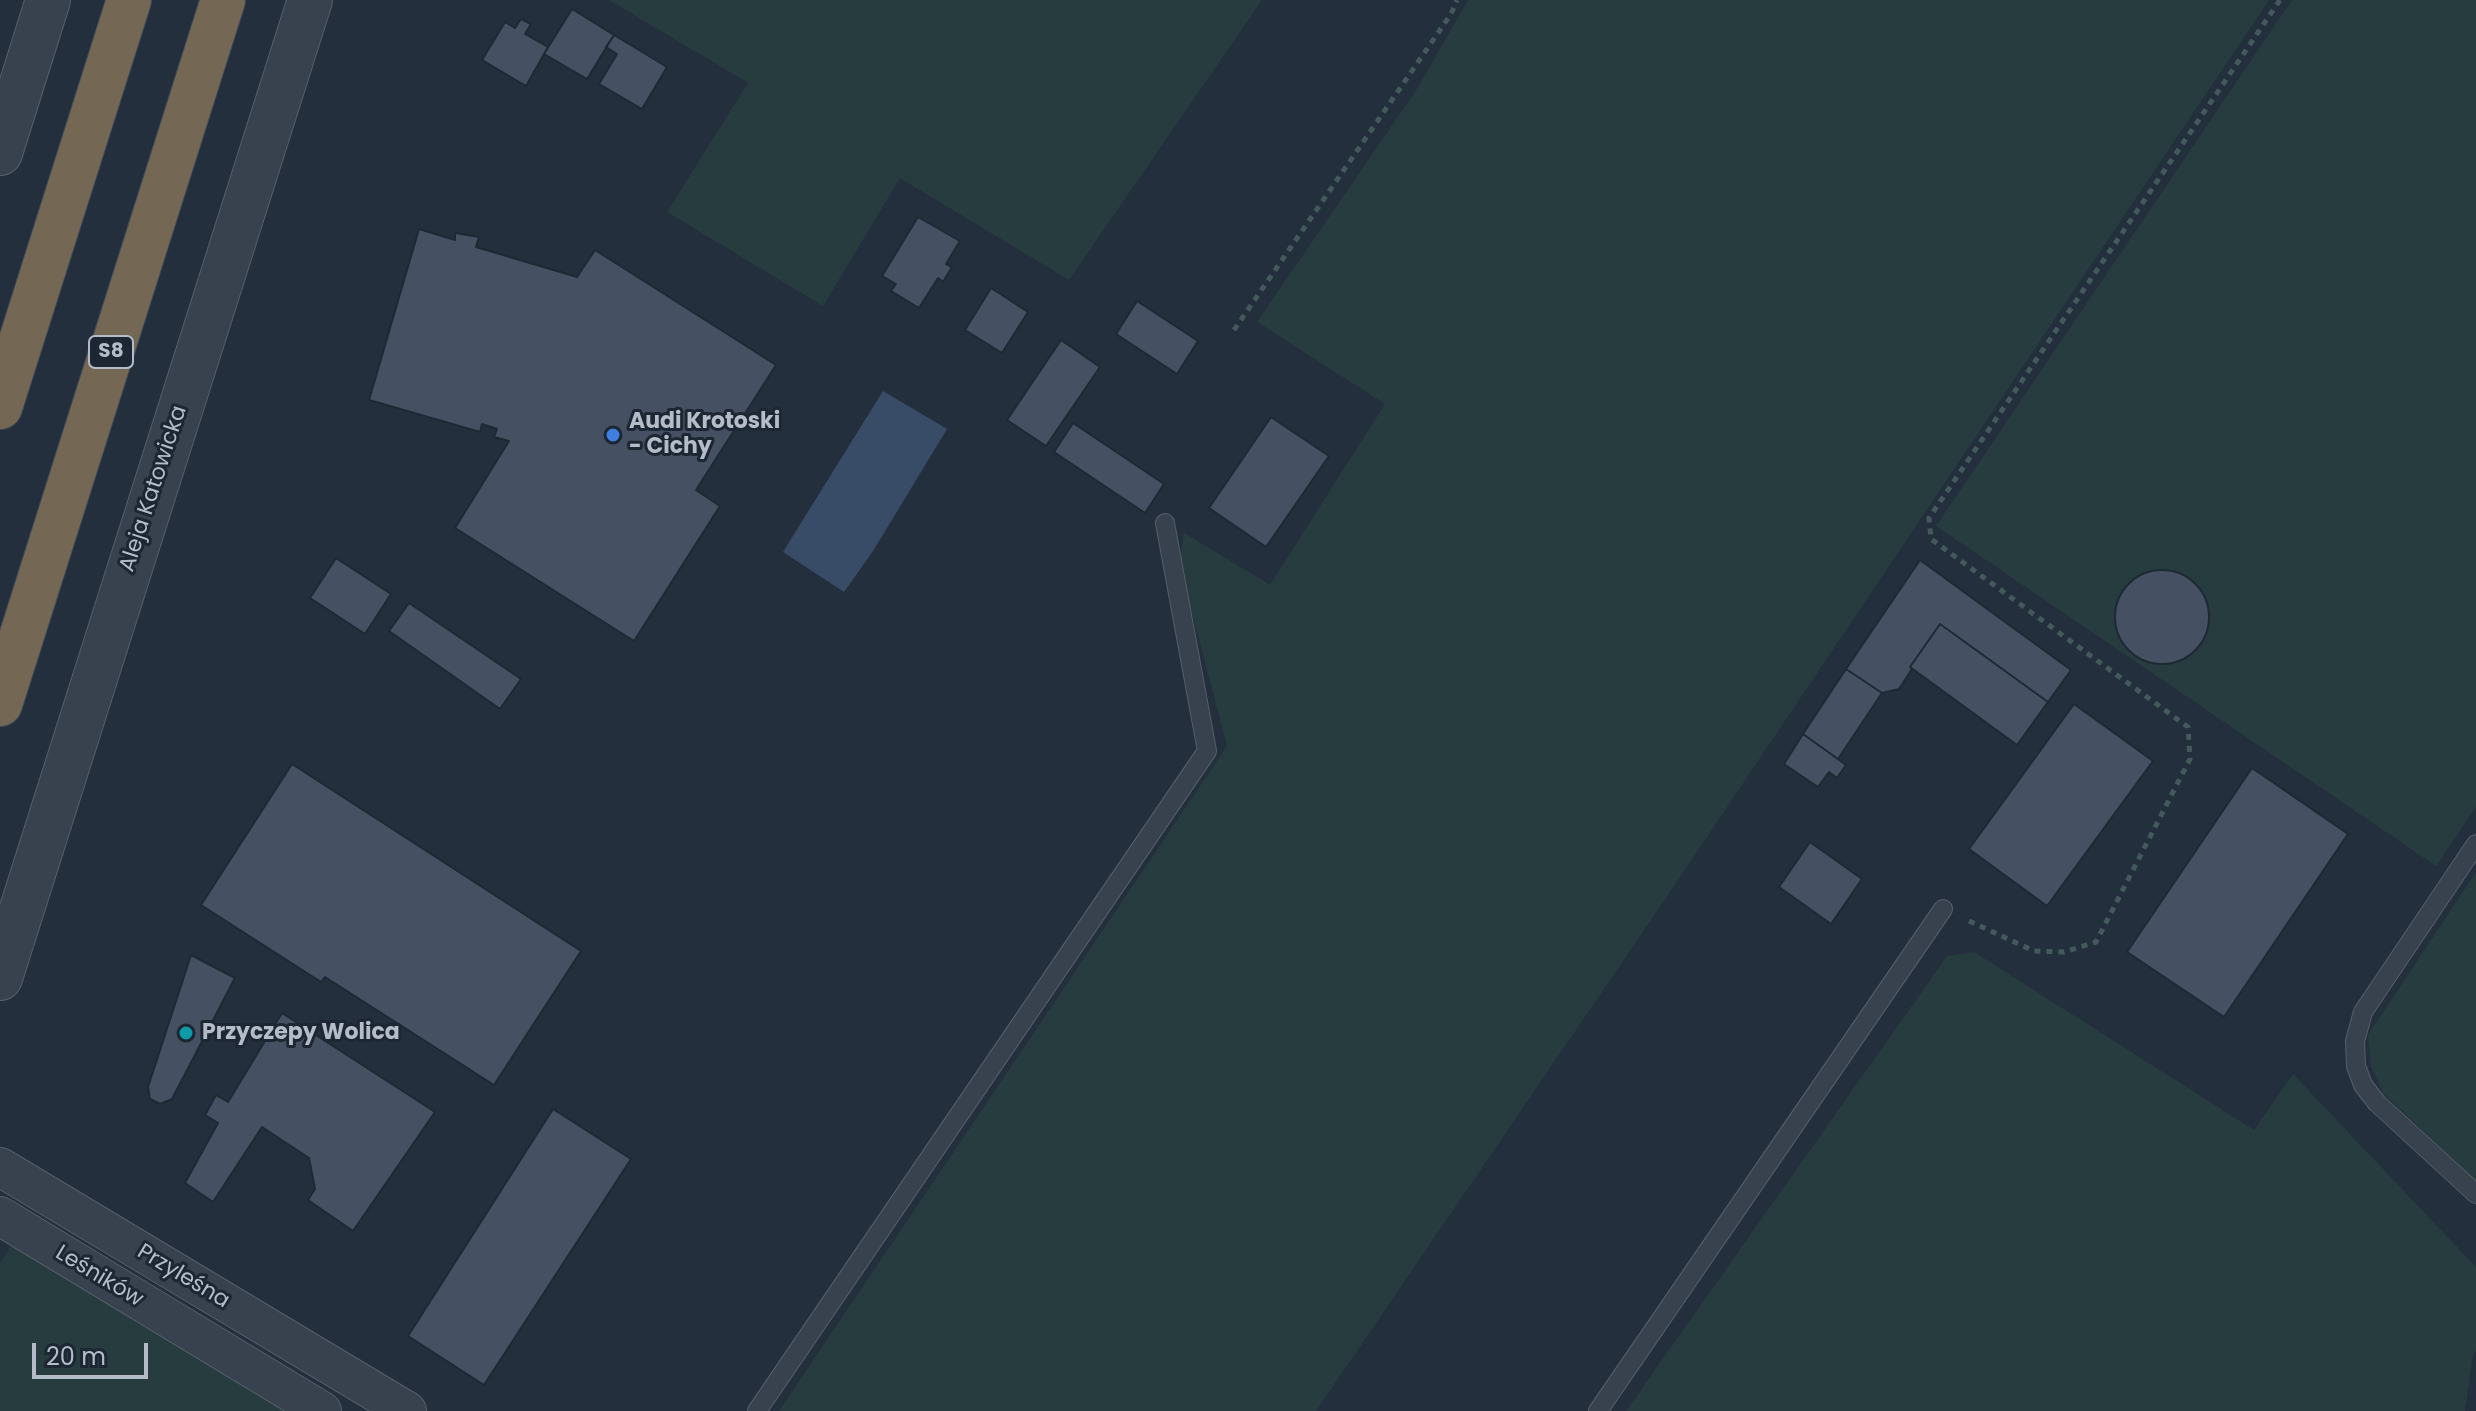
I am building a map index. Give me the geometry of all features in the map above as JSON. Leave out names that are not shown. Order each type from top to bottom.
[{"type":"highway","points":[[0,407],[129,0]]},
{"type":"highway","name":"S8","points":[[0,704],[223,0]]},
{"type":"street","points":[[0,153],[48,0]]},
{"type":"street","name":"Aleja Katowicka","points":[[0,978],[310,0]]},
{"type":"street","name":"Przyleśna","points":[[0,1167],[407,1411]]},
{"type":"street","name":"Leśników","points":[[0,1216],[322,1411]]},
{"type":"lane","points":[[757,1411],[1207,751],[1165,523]]},
{"type":"lane","points":[[2476,844],[2363,1012],[2355,1041],[2356,1066],[2363,1085],[2377,1103],[2476,1194]]},
{"type":"lane","points":[[1598,1411],[1943,909]]},
{"type":"path","points":[[1234,330],[1451,14],[1457,0]]},
{"type":"path","points":[[1943,909],[2034,951],[2064,952],[2096,942],[2190,759],[2188,727],[1931,539],[1929,518],[2280,0]]},
{"type":"green space","points":[[609,0],[1262,0],[1069,280],[900,178],[823,306],[667,212],[748,83]]},
{"type":"green space","points":[[1468,0],[2269,0],[1668,895],[1316,1411],[779,1411],[1227,746],[1179,563],[1184,533],[1270,585],[1385,404],[1257,322],[1415,92]]},
{"type":"green space","points":[[2292,0],[2476,0],[2476,807],[2436,866],[1936,526]]},
{"type":"green space","points":[[2476,872],[2476,1182],[2383,1093],[2371,1066],[2368,1035]]},
{"type":"green space","points":[[1974,952],[2254,1130],[2293,1074],[2476,1267],[2476,1351],[2465,1411],[1626,1411],[1947,956]]},
{"type":"green space","points":[[13,1243],[304,1411],[0,1411],[0,1263]]},
{"type":"water","points":[[883,391],[947,429],[873,551],[844,592],[783,552]]},
{"type":"building","points":[[572,9],[614,35],[587,79],[544,54]]},
{"type":"building","points":[[521,19],[531,24],[525,34],[548,47],[526,86],[482,60],[505,22],[515,28]]},
{"type":"building","points":[[614,35],[667,67],[642,109],[599,84],[617,54],[606,47]]},
{"type":"building","points":[[918,217],[960,241],[946,264],[952,267],[943,282],[938,278],[919,308],[891,291],[896,284],[882,276]]},
{"type":"building","name":"Audi Krotoski - Cichy","points":[[419,229],[455,240],[455,233],[479,237],[476,247],[577,277],[595,250],[776,365],[696,490],[720,506],[634,641],[455,528],[509,441],[494,437],[497,429],[482,424],[480,432],[369,400]]},
{"type":"building","points":[[991,288],[1028,312],[1002,353],[965,330]]},
{"type":"building","points":[[1137,301],[1198,341],[1177,374],[1116,334]]},
{"type":"building","points":[[1061,340],[1100,367],[1046,446],[1007,420]]},
{"type":"building","points":[[1271,417],[1329,456],[1266,547],[1209,508]]},
{"type":"building","points":[[1073,423],[1164,484],[1145,513],[1054,452]]},
{"type":"building","points":[[336,558],[391,594],[365,634],[310,598]]},
{"type":"building","points":[[1920,560],[2071,670],[2048,702],[1940,624],[1910,667],[1912,669],[1899,689],[1882,693],[1846,669]]},
{"type":"building","points":[[2162,570],[2180,574],[2195,584],[2205,599],[2209,617],[2205,635],[2195,650],[2180,660],[2162,664],[2144,660],[2129,650],[2119,635],[2115,617],[2119,599],[2129,584],[2144,574]]},
{"type":"building","points":[[409,603],[521,679],[500,709],[389,631]]},
{"type":"building","points":[[1940,624],[2048,702],[2017,745],[1910,667]]},
{"type":"building","points":[[1846,669],[1882,693],[1838,759],[1803,734]]},
{"type":"building","points":[[2074,704],[2153,761],[2047,906],[1969,849]]},
{"type":"building","points":[[1803,734],[1846,765],[1837,778],[1829,772],[1818,787],[1784,764]]},
{"type":"building","points":[[292,764],[581,951],[494,1085],[325,977],[321,982],[201,905]]},
{"type":"building","points":[[2252,768],[2348,834],[2224,1017],[2127,952]]},
{"type":"building","points":[[1810,842],[1862,879],[1831,924],[1779,887]]},
{"type":"building","name":"Przyczepy Wolica","points":[[191,955],[235,978],[172,1099],[160,1104],[150,1099],[148,1087]]},
{"type":"building","points":[[282,1013],[435,1112],[353,1231],[308,1200],[315,1189],[309,1158],[262,1127],[213,1202],[185,1183],[218,1123],[205,1115],[216,1095],[228,1102]]},
{"type":"building","points":[[553,1109],[631,1159],[484,1385],[408,1336]]},
{"type":"place","name":"Audi Krotoski - Cichy","points":[[613,435]]},
{"type":"place","name":"Przyczepy Wolica","points":[[186,1033]]}]
